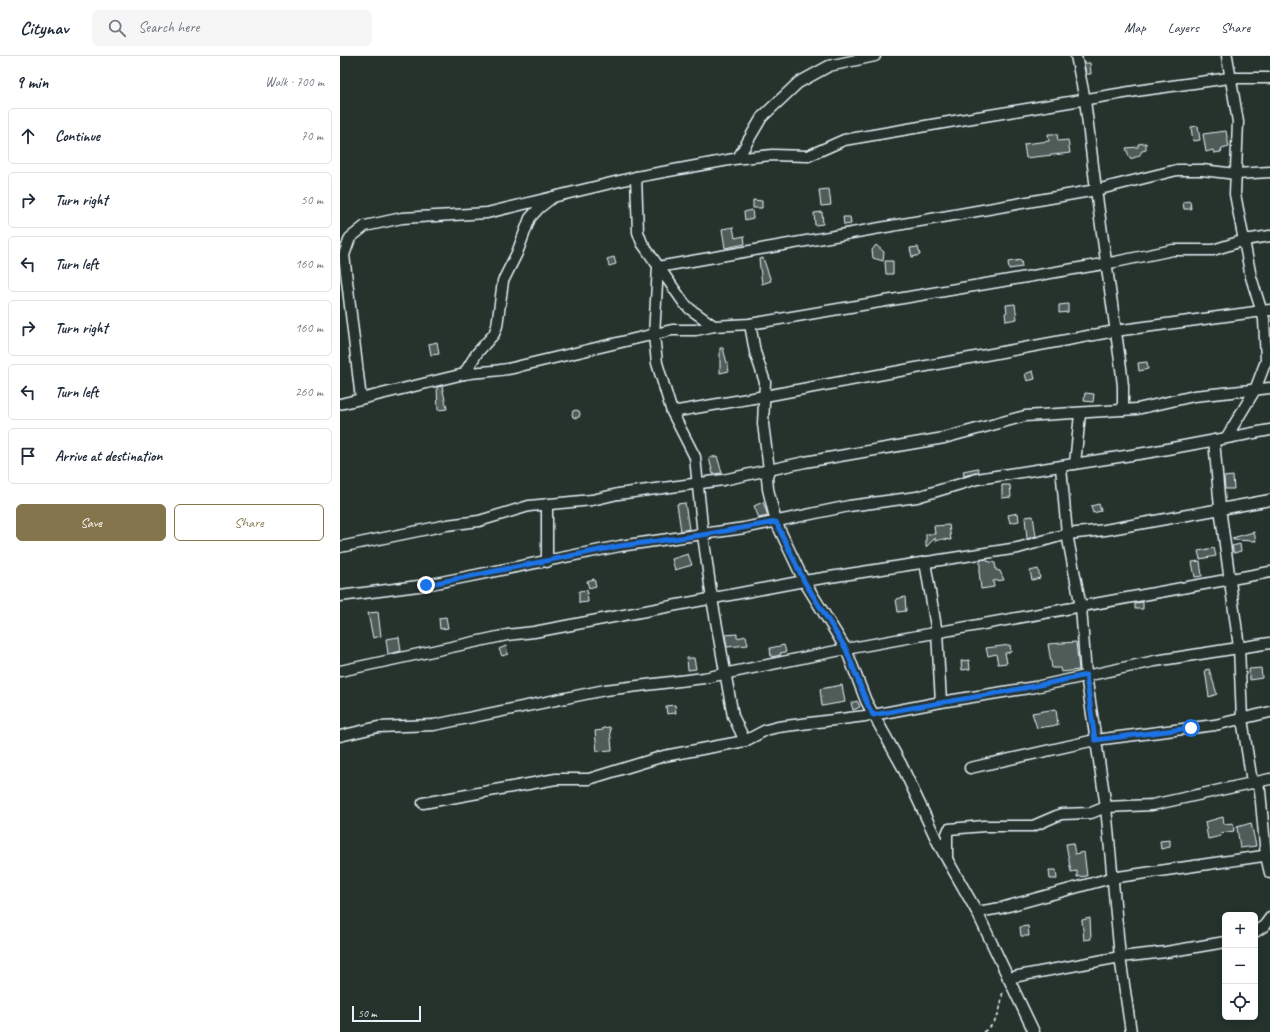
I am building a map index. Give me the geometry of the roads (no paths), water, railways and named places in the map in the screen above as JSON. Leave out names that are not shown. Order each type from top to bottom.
[{"type":"street","points":[[738,158],[762,117],[798,83],[829,66],[875,56]]},
{"type":"street","points":[[1076,56],[1084,100],[1123,386],[1123,410]]},
{"type":"street","points":[[1226,438],[1255,390],[1266,361],[1266,311],[1252,277],[1235,194],[1238,122],[1227,56]]},
{"type":"street","points":[[361,399],[344,255],[350,238],[365,226],[402,218],[487,213],[636,177],[738,158],[772,155],[808,156],[844,140],[1084,100],[1230,78],[1270,78]]},
{"type":"street","points":[[658,267],[1096,190],[1177,170],[1202,170],[1236,174],[1270,172]]},
{"type":"street","points":[[636,177],[638,232],[642,243],[690,309],[714,326]]},
{"type":"street","points":[[464,374],[477,353],[494,334],[497,326],[503,281],[517,253],[530,218],[539,208],[553,197]]},
{"type":"street","points":[[340,404],[464,374],[481,371],[506,371],[672,330],[696,330],[714,326],[750,324],[1106,264],[1174,250],[1213,250],[1245,240],[1270,236]]},
{"type":"street","points":[[658,267],[654,334],[657,362],[672,412],[695,457],[702,535],[725,673],[733,716],[745,741]]},
{"type":"street","points":[[672,412],[1115,331],[1266,311]]},
{"type":"street","points":[[750,324],[755,352],[765,382],[763,424],[769,470],[767,478],[768,489],[776,522],[804,581],[846,649],[866,701],[902,766],[947,859],[977,912],[1034,1032]]},
{"type":"street","points":[[340,547],[447,524],[479,521],[529,506],[592,500],[697,482],[724,480],[769,470],[944,438],[1018,417],[1137,409],[1194,396],[1270,388]]},
{"type":"street","points":[[1075,464],[1080,414]]},
{"type":"street","points":[[340,596],[426,585],[547,562],[620,546],[702,535],[776,522],[849,506],[912,498],[977,479],[1061,467],[1270,430]]},
{"type":"street","points":[[1214,440],[1220,508],[1239,648],[1242,719],[1252,782],[1258,786],[1260,791],[1270,873]]},
{"type":"street","points":[[1061,467],[1067,534],[1081,608],[1086,675],[1106,807],[1111,878],[1120,957],[1131,1032]]},
{"type":"street","points":[[340,671],[507,635],[712,599],[804,581],[1018,548],[1067,534],[1105,530],[1270,500]]},
{"type":"street","points":[[547,504],[547,562]]},
{"type":"street","points":[[925,562],[937,633],[941,702]]},
{"type":"street","points":[[340,736],[378,727],[434,725],[605,690],[704,678],[846,649],[1081,608],[1270,572]]},
{"type":"street","points":[[423,803],[556,779],[589,779],[664,756],[745,741],[766,730],[778,727],[873,715],[941,702],[1035,687],[1155,661],[1270,643]]},
{"type":"street","points":[[970,768],[1095,740],[1191,728],[1242,719],[1270,712]]},
{"type":"street","points":[[947,859],[947,834],[949,829],[984,826],[1033,826],[1062,814],[1091,812],[1106,807],[1152,805],[1270,779]]},
{"type":"street","points":[[977,912],[1001,908],[1111,878],[1268,856]]},
{"type":"street","points":[[1258,930],[1264,926],[1270,918]]},
{"type":"street","points":[[1007,975],[1222,943]]}]
